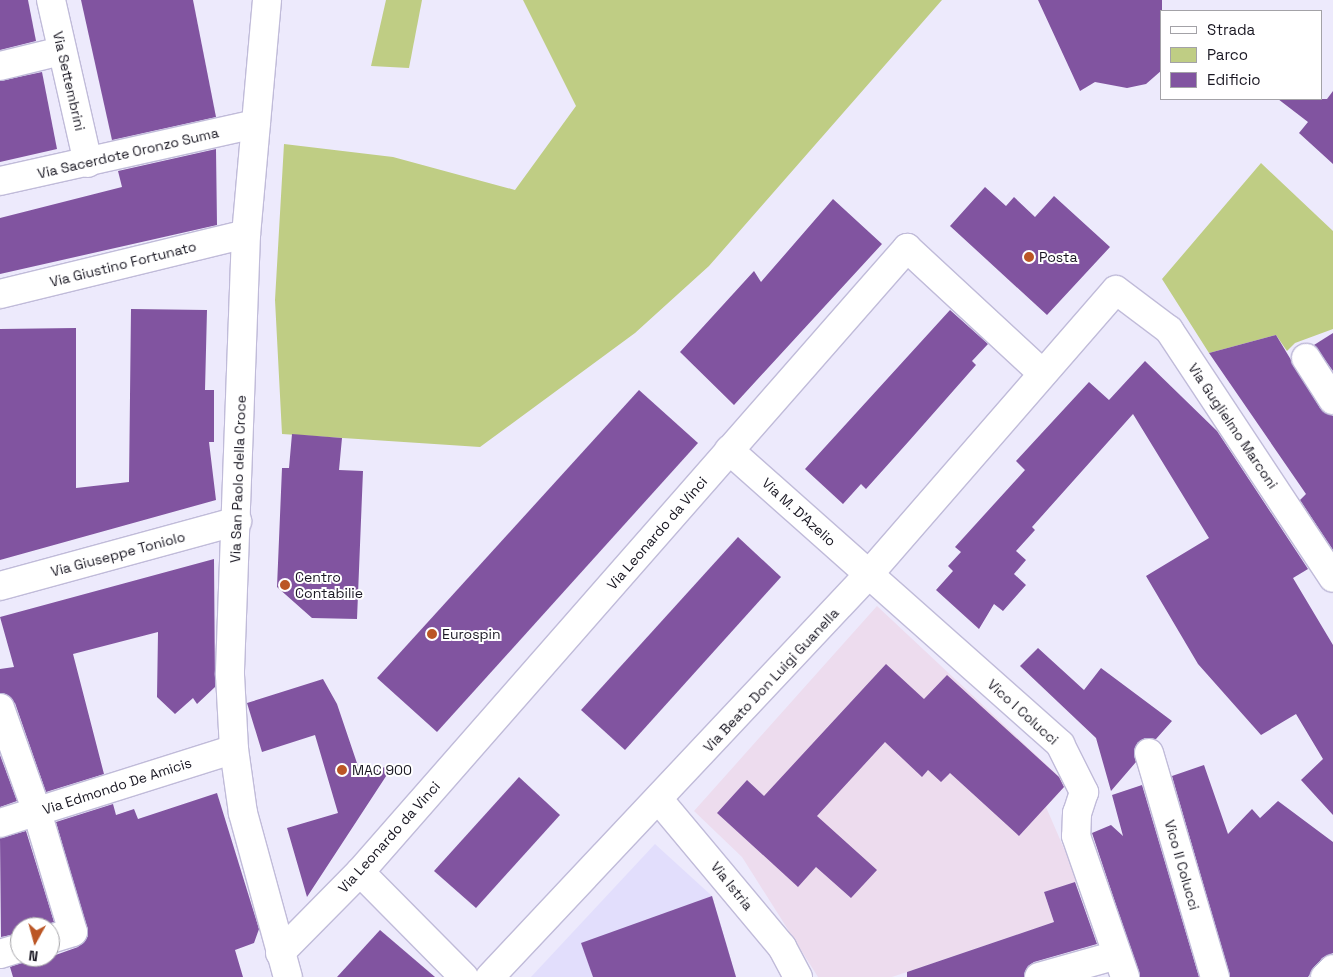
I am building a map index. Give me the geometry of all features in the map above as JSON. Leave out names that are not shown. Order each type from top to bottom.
[{"type":"street","name":"Via Settembrini","points":[[51,0],[61,52],[88,163]]},
{"type":"street","name":"Via San Paolo della Croce","points":[[267,0],[246,234],[230,675],[234,749],[243,812],[284,965]]},
{"type":"street","points":[[0,66],[61,52]]},
{"type":"street","name":"Via Sacerdote Oronzo Suma","points":[[0,181],[88,163],[256,124]]},
{"type":"street","name":"Via Giustino Fortunato","points":[[0,294],[246,234]]},
{"type":"street","name":"Via Leonardo da Vinci","points":[[284,965],[360,872],[907,248],[1042,373]]},
{"type":"street","name":"Via Beato Don Luigi Guanella","points":[[490,977],[659,800],[869,574],[1116,290]]},
{"type":"street","name":"Via Guglielmo Marconi","points":[[1116,290],[1169,330],[1333,578]]},
{"type":"street","points":[[1306,358],[1333,400]]},
{"type":"street","name":"Via M. D'Azelio","points":[[730,450],[869,574]]},
{"type":"street","name":"Via Giuseppe Toniolo","points":[[0,586],[237,521]]},
{"type":"street","name":"Vico I Colucci","points":[[869,574],[1060,744],[1084,792],[1077,813],[1076,836],[1121,966]]},
{"type":"street","points":[[0,708],[37,812],[62,936]]},
{"type":"street","name":"Via Edmondo De Amicis","points":[[0,823],[234,749]]},
{"type":"street","name":"Vico II Colucci","points":[[1149,752],[1215,977]]},
{"type":"street","name":"Via Istria","points":[[659,800],[782,946],[798,977]]},
{"type":"street","points":[[360,872],[464,977]]},
{"type":"street","points":[[1039,977],[1121,966]]},
{"type":"street","points":[[1324,977],[1333,969]]},
{"type":"shaded area","points":[[877,606],[1067,784],[1046,807],[1078,881],[1044,892],[1054,922],[892,977],[818,977],[742,857],[694,811]]},
{"type":"shaded area","points":[[655,844],[712,896],[736,977],[531,977]]},
{"type":"green space","points":[[386,0],[422,0],[409,68],[371,66]]},
{"type":"green space","points":[[523,0],[942,0],[709,266],[635,333],[480,447],[282,434],[275,300],[284,144],[393,157],[515,190],[576,106]]},
{"type":"green space","points":[[1261,163],[1333,231],[1333,329],[1295,343],[1287,351],[1276,335],[1209,353],[1162,279]]},
{"type":"building","points":[[0,0],[28,0],[36,41],[0,50]]},
{"type":"building","points":[[81,0],[193,0],[216,117],[112,140]]},
{"type":"building","points":[[1038,0],[1162,0],[1162,10],[1160,10],[1160,72],[1146,84],[1127,88],[1095,82],[1080,91]]},
{"type":"building","points":[[42,72],[57,149],[0,162],[0,81]]},
{"type":"building","points":[[1333,91],[1333,164],[1299,133],[1308,122],[1279,100],[1327,99]]},
{"type":"building","points":[[216,149],[217,225],[0,274],[0,218],[122,187],[118,171]]},
{"type":"building","points":[[985,187],[1006,206],[1014,197],[1035,217],[1054,196],[1110,247],[1047,315],[950,226]]},
{"type":"building","points":[[833,199],[882,244],[734,405],[680,352],[754,271],[761,282]]},
{"type":"building","points":[[131,309],[207,310],[205,390],[214,390],[214,442],[209,442],[216,500],[0,560],[0,329],[76,328],[76,488],[129,482]]},
{"type":"building","points":[[950,310],[988,344],[972,361],[976,365],[866,489],[861,484],[843,504],[805,469]]},
{"type":"building","points":[[1333,333],[1333,371],[1314,345]]},
{"type":"building","points":[[1276,335],[1320,408],[1333,416],[1333,550],[1300,500],[1306,494],[1209,353]]},
{"type":"building","points":[[1145,361],[1217,431],[1308,569],[1293,578],[1333,645],[1333,815],[1301,780],[1323,759],[1296,714],[1261,735],[1198,664],[1146,576],[1209,538],[1133,414],[1032,527],[1035,530],[1016,551],[1026,560],[1014,574],[1026,585],[1003,611],[994,604],[979,629],[936,590],[953,571],[948,566],[961,552],[955,547],[1025,470],[1016,461],[1089,382],[1109,400]]},
{"type":"building","points":[[639,390],[698,443],[437,732],[377,678]]},
{"type":"building","points":[[292,434],[342,438],[339,470],[363,471],[357,619],[312,618],[277,587],[282,468],[289,468]]},
{"type":"building","points":[[738,537],[781,577],[625,750],[581,710]]},
{"type":"building","points":[[214,559],[215,687],[197,704],[193,698],[175,714],[157,697],[158,632],[73,654],[104,774],[46,792],[15,703],[0,693],[0,669],[14,667],[0,617]]},
{"type":"building","points":[[1038,648],[1084,690],[1101,668],[1172,721],[1156,739],[1145,738],[1137,743],[1136,762],[1111,791],[1096,738],[1020,666]]},
{"type":"building","points":[[886,664],[924,699],[947,675],[1059,777],[1064,787],[1019,836],[950,773],[941,782],[928,770],[922,777],[885,742],[817,816],[877,870],[851,898],[816,867],[798,887],[717,813],[747,780],[764,796]]},
{"type":"building","points":[[323,679],[337,704],[361,775],[394,764],[307,897],[287,828],[338,813],[315,735],[262,752],[247,703]]},
{"type":"building","points":[[0,755],[17,801],[0,807]]},
{"type":"building","points":[[1204,765],[1228,834],[1252,809],[1260,818],[1278,801],[1333,842],[1333,953],[1322,958],[1308,977],[1230,977],[1172,776]]},
{"type":"building","points":[[519,777],[560,815],[476,908],[434,871]]},
{"type":"building","points":[[1142,785],[1199,977],[1140,977],[1092,833],[1111,825],[1123,836],[1112,795]]},
{"type":"building","points":[[217,793],[259,929],[254,943],[235,950],[243,977],[13,977],[10,967],[60,967],[60,953],[78,947],[88,936],[56,822],[113,804],[116,815],[134,809],[138,819]]},
{"type":"building","points":[[26,831],[52,917],[10,917],[10,935],[1,937],[0,838]]},
{"type":"building","points":[[1075,882],[1097,944],[1034,962],[1028,966],[1024,977],[907,977],[907,972],[1054,922],[1044,892]]},
{"type":"building","points":[[712,896],[736,977],[593,977],[581,943]]},
{"type":"building","points":[[380,930],[435,977],[337,977]]},
{"type":"place","name":"Posta","points":[[1029,257]]},
{"type":"place","name":"Centro Contabilie","points":[[285,585]]},
{"type":"place","name":"Eurospin","points":[[432,634]]},
{"type":"place","name":"MAC 900","points":[[342,770]]}]
